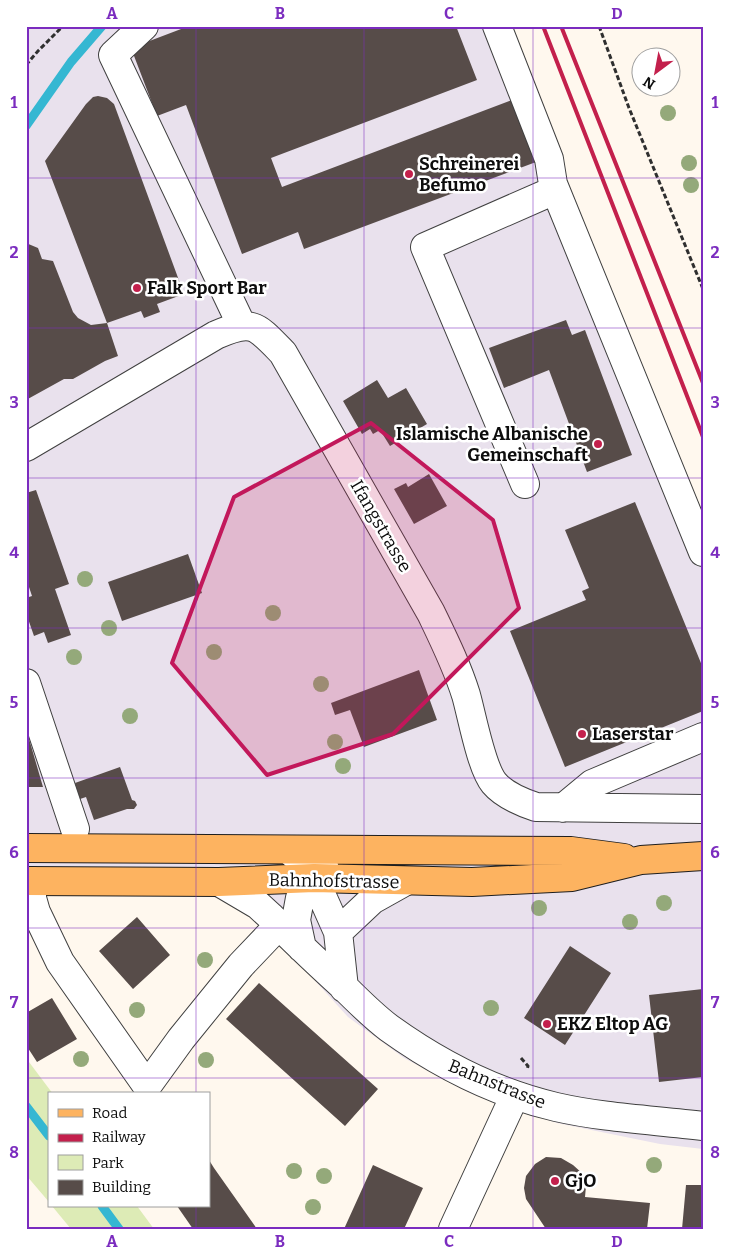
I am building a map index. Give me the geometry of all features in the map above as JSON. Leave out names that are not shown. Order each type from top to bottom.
[{"type":"main road","name":"Bahnhofstrasse","points":[[26,848],[570,851],[640,860]]},
{"type":"main road","name":"Bahnhofstrasse","points":[[29,881],[219,882],[314,878],[406,882],[472,882],[572,877],[640,860],[703,856]]},
{"type":"street","points":[[26,447],[216,335],[242,326],[113,55],[144,26]]},
{"type":"street","points":[[497,26],[549,159],[554,187],[703,552]]},
{"type":"street","points":[[525,484],[425,247],[554,187]]},
{"type":"street","name":"Ifangstrasse","points":[[242,326],[250,326],[265,334],[283,353],[432,613],[453,660],[465,694],[485,765],[494,782],[515,800],[536,808],[703,809]]},
{"type":"street","points":[[26,682],[75,829]]},
{"type":"street","points":[[563,808],[592,784],[703,737]]},
{"type":"street","points":[[289,850],[303,862],[314,878],[338,932],[344,988]]},
{"type":"street","points":[[302,948],[296,920],[300,898],[314,878],[341,850]]},
{"type":"street","points":[[29,881],[36,912],[60,962],[147,1086],[241,965],[279,925]]},
{"type":"street","name":"Bahnstrasse","points":[[219,882],[258,905],[366,1010],[389,1028],[455,1069],[515,1095],[557,1107],[621,1118],[703,1126]]},
{"type":"street","points":[[338,932],[372,900],[406,882]]},
{"type":"street","points":[[453,1229],[515,1095]]},
{"type":"path","points":[[26,65],[63,26]]},
{"type":"path","points":[[599,26],[703,289]]},
{"type":"highlighted area","points":[[371,423],[493,520],[519,608],[393,734],[267,775],[172,663],[234,497]]},
{"type":"shaded area","points":[[26,26],[502,26],[703,526],[703,1149],[660,1144],[557,1123],[470,1093],[404,1058],[348,1017],[258,918],[223,899],[208,896],[26,892]]},
{"type":"green space","points":[[26,1058],[52,1092],[48,1092],[48,1201],[26,1175]]},
{"type":"green space","points":[[54,1208],[138,1208],[154,1229],[71,1229]]},
{"type":"building","points":[[189,26],[456,26],[477,80],[271,158],[282,187],[512,100],[536,162],[304,249],[298,232],[242,254],[186,105],[157,116],[131,48]]},
{"type":"building","points":[[93,97],[107,98],[114,104],[184,294],[157,304],[160,312],[144,318],[141,311],[107,323],[45,161],[86,104]]},
{"type":"building","points":[[26,243],[38,248],[42,259],[53,261],[73,312],[78,318],[91,325],[107,323],[118,356],[73,379],[64,379],[26,400]]},
{"type":"building","points":[[566,320],[572,335],[585,330],[632,455],[587,472],[549,370],[504,388],[489,348]]},
{"type":"building","points":[[377,380],[388,398],[406,388],[427,424],[390,446],[380,430],[373,434],[370,429],[362,434],[343,401]]},
{"type":"building","points":[[429,474],[447,506],[414,524],[394,489],[406,483],[408,487]]},
{"type":"building","points":[[36,490],[69,584],[55,589],[71,635],[48,643],[44,632],[34,636],[26,613],[26,598],[32,596],[26,578],[26,493]]},
{"type":"building","points":[[635,502],[703,668],[703,711],[565,767],[510,631],[586,600],[582,591],[589,588],[565,530]]},
{"type":"building","points":[[188,554],[202,593],[122,621],[108,582]]},
{"type":"building","points":[[419,670],[437,720],[364,747],[350,710],[335,715],[331,703]]},
{"type":"building","points":[[27,732],[43,787],[26,787]]},
{"type":"building","points":[[120,767],[132,800],[137,805],[134,809],[127,809],[94,820],[86,797],[80,799],[75,783]]},
{"type":"building","points":[[137,917],[170,955],[133,989],[99,951]]},
{"type":"building","points":[[570,946],[611,973],[565,1045],[524,1018]]},
{"type":"building","points":[[259,983],[378,1089],[345,1126],[226,1019]]},
{"type":"building","points":[[703,989],[703,1077],[659,1082],[649,995]]},
{"type":"building","points":[[52,998],[77,1039],[37,1062],[26,1045],[26,1013]]},
{"type":"building","points":[[546,1157],[561,1158],[583,1174],[586,1186],[585,1197],[650,1203],[647,1229],[546,1229],[526,1199],[524,1188],[526,1176],[535,1164]]},
{"type":"building","points":[[210,1162],[257,1229],[193,1229],[178,1208],[210,1208]]},
{"type":"building","points":[[373,1165],[423,1188],[404,1229],[344,1229]]},
{"type":"building","points":[[686,1185],[703,1185],[703,1229],[682,1229]]},
{"type":"waterway","points":[[26,126],[71,62],[102,26]]},
{"type":"waterway","points":[[26,1106],[48,1135]]},
{"type":"waterway","points":[[103,1208],[119,1229]]},
{"type":"railway","points":[[543,26],[703,437]]},
{"type":"railway","points":[[561,26],[703,383]]},
{"type":"place","name":"Schreinerei Befumo","points":[[409,174]]},
{"type":"place","name":"Falk Sport Bar","points":[[137,288]]},
{"type":"place","name":"Islamische Albanische Gemeinschaft","points":[[598,444]]},
{"type":"place","name":"Laserstar","points":[[582,734]]},
{"type":"place","name":"EKZ Eltop AG","points":[[547,1024]]},
{"type":"place","name":"GjO","points":[[555,1181]]}]
